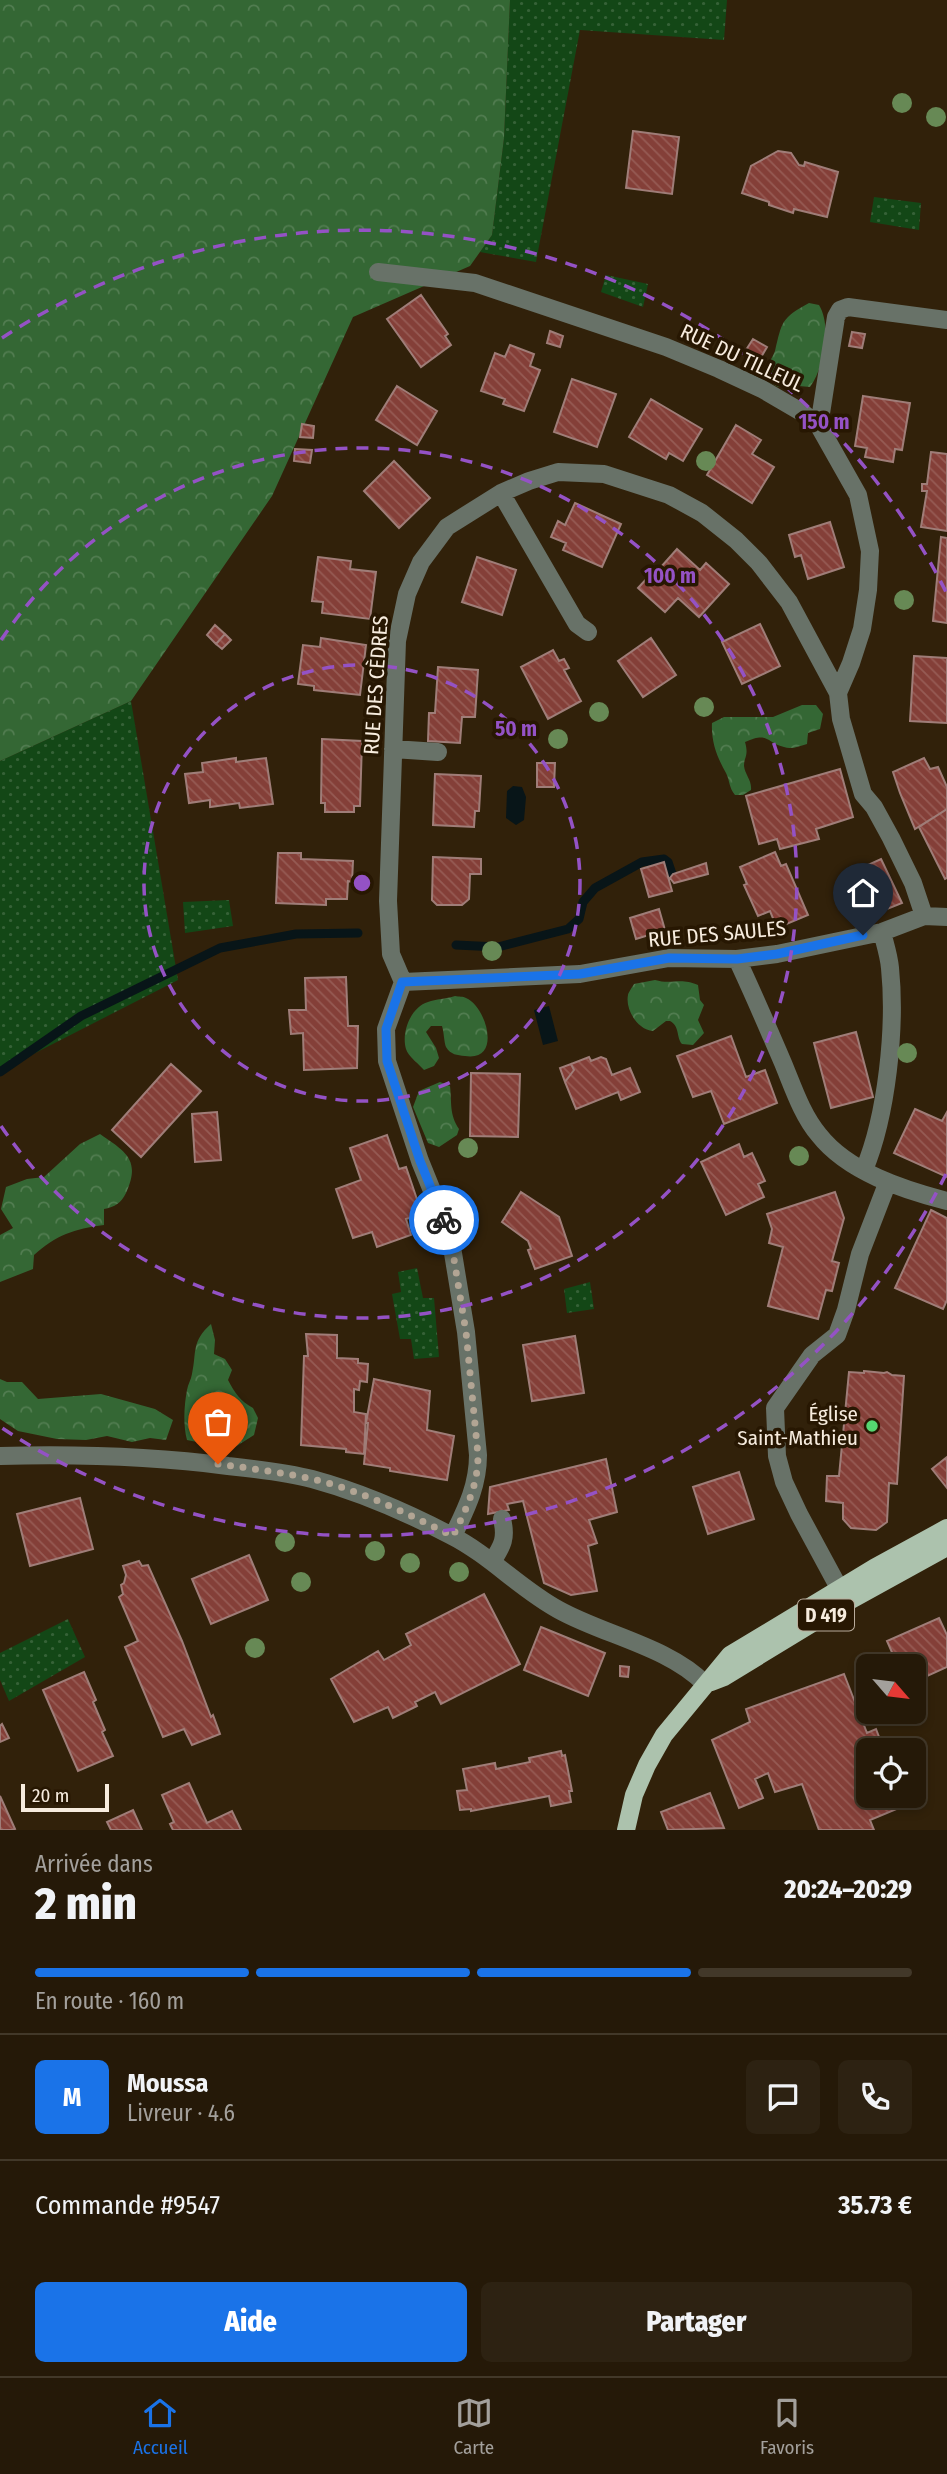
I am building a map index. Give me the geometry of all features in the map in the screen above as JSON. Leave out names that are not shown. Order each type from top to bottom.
[{"type":"main road","points":[[705,1685],[730,1655],[839,1588],[947,1528]]},
{"type":"main road","name":"D 419","points":[[626,1830],[634,1795],[647,1765],[664,1735],[705,1685],[724,1677],[847,1602],[947,1547]]},
{"type":"street","name":"RUE DU TILLEUL","points":[[378,272],[475,283],[641,338],[719,369],[762,390],[803,413],[819,426],[858,495],[870,551],[862,629],[838,693]]},
{"type":"street","points":[[819,426],[836,317],[840,310],[848,307],[947,320]]},
{"type":"street","name":"RUE DES CÈDRES","points":[[402,982],[391,954],[388,901],[397,641],[407,594],[421,562],[447,527],[501,493],[558,472],[604,474],[669,495],[702,513],[736,540],[759,563],[812,641],[838,693]]},
{"type":"street","points":[[501,493],[577,624],[588,632]]},
{"type":"street","points":[[838,693],[841,719],[863,794],[874,807],[891,838],[913,883],[924,916]]},
{"type":"street","points":[[393,749],[438,752]]},
{"type":"street","name":"RUE DES SAULES","points":[[402,982],[580,974],[669,958],[737,959],[777,954],[882,932],[924,916],[947,917]]},
{"type":"street","points":[[864,1170],[876,1138],[887,1076],[890,966],[882,932]]},
{"type":"street","points":[[737,959],[813,1127],[831,1147],[887,1184],[947,1201]]},
{"type":"street","points":[[402,982],[386,1029],[387,1061],[420,1161],[450,1235],[466,1332],[478,1476],[453,1536]]},
{"type":"street","points":[[839,1588],[784,1482],[777,1455],[775,1408],[812,1355],[837,1335],[860,1254],[887,1184]]},
{"type":"street","points":[[0,1457],[62,1454],[157,1458],[258,1469],[311,1479],[352,1491],[453,1536],[542,1601],[578,1620],[662,1656],[692,1672],[705,1685]]},
{"type":"street","points":[[492,1562],[502,1547],[505,1532],[502,1519]]},
{"type":"green space","points":[[0,0],[510,0],[504,138],[492,235],[470,266],[353,317],[272,496],[131,701],[0,761]]},
{"type":"green space","points":[[510,0],[727,0],[724,40],[580,30],[536,262],[480,252],[492,235],[504,138]]},
{"type":"green space","points":[[874,197],[921,203],[919,230],[870,222]]},
{"type":"green space","points":[[606,275],[648,284],[643,307],[601,292]]},
{"type":"green space","points":[[809,303],[819,305],[825,324],[825,347],[819,369],[810,387],[799,386],[791,380],[778,387],[769,382],[764,371],[774,353],[784,322]]},
{"type":"green space","points":[[131,701],[178,980],[0,1071],[0,761]]},
{"type":"green space","points":[[802,705],[816,705],[823,714],[820,729],[808,733],[807,744],[793,748],[763,738],[745,742],[744,766],[751,790],[743,795],[735,795],[715,749],[712,723],[724,717],[773,717]]},
{"type":"green space","points":[[229,900],[233,926],[185,933],[183,902]]},
{"type":"green space","points":[[655,980],[698,985],[700,1000],[704,1005],[698,1020],[704,1033],[693,1045],[682,1044],[675,1026],[670,1021],[653,1031],[647,1030],[631,1013],[628,995],[634,984]]},
{"type":"green space","points":[[455,996],[466,998],[480,1011],[487,1032],[484,1051],[477,1056],[452,1053],[446,1047],[442,1026],[431,1026],[426,1032],[439,1058],[434,1066],[424,1070],[406,1049],[406,1028],[412,1015],[422,1005]]},
{"type":"green space","points":[[440,1082],[450,1086],[452,1113],[459,1129],[457,1135],[439,1147],[428,1143],[413,1107],[419,1091]]},
{"type":"green space","points":[[100,1134],[124,1152],[131,1165],[130,1182],[124,1196],[117,1204],[104,1209],[104,1225],[74,1231],[58,1238],[34,1255],[33,1269],[0,1282],[0,1235],[13,1228],[1,1209],[6,1187],[27,1179],[44,1177],[80,1144]]},
{"type":"green space","points":[[417,1268],[423,1298],[434,1298],[439,1357],[414,1359],[411,1339],[400,1339],[392,1294],[401,1292],[398,1272]]},
{"type":"green space","points":[[590,1282],[594,1309],[567,1313],[564,1289]]},
{"type":"green space","points":[[211,1324],[215,1340],[214,1354],[225,1359],[232,1370],[228,1380],[241,1399],[253,1408],[258,1418],[254,1435],[232,1449],[187,1440],[184,1422],[187,1388],[200,1336]]},
{"type":"green space","points":[[0,1379],[22,1382],[38,1399],[101,1394],[155,1409],[173,1420],[166,1440],[150,1438],[132,1442],[107,1436],[86,1440],[57,1439],[18,1431],[0,1419]]},
{"type":"green space","points":[[68,1619],[85,1657],[9,1701],[0,1680],[0,1653]]},
{"type":"shaded area","points":[[513,786],[522,787],[526,797],[524,820],[516,825],[506,818],[507,791]]},
{"type":"shaded area","points":[[549,1006],[558,1041],[543,1045],[534,1010]]},
{"type":"building","points":[[633,131],[679,137],[672,194],[626,188]]},
{"type":"building","points":[[778,151],[791,153],[799,165],[804,166],[805,162],[838,172],[827,217],[794,209],[793,213],[742,193],[751,166]]},
{"type":"building","points":[[421,295],[448,334],[445,336],[451,345],[421,367],[387,319]]},
{"type":"building","points":[[550,331],[563,336],[560,347],[547,343]]},
{"type":"building","points":[[852,332],[865,334],[862,348],[849,346]]},
{"type":"building","points":[[753,339],[767,347],[760,359],[746,350]]},
{"type":"building","points":[[510,345],[534,354],[530,366],[540,370],[524,411],[503,404],[505,399],[481,391],[495,353],[505,357]]},
{"type":"building","points":[[572,379],[616,394],[597,447],[554,432]]},
{"type":"building","points":[[397,386],[437,411],[417,445],[376,420]]},
{"type":"building","points":[[863,396],[910,403],[902,450],[895,449],[893,462],[865,457],[867,448],[855,446]]},
{"type":"building","points":[[651,399],[702,429],[683,461],[669,453],[666,459],[629,437]]},
{"type":"building","points":[[302,424],[314,426],[313,438],[300,437]]},
{"type":"building","points":[[736,425],[761,440],[752,454],[774,467],[752,503],[707,475]]},
{"type":"building","points":[[295,449],[312,450],[310,463],[294,461]]},
{"type":"building","points":[[931,452],[947,454],[947,531],[921,527],[927,491],[922,491],[922,484],[927,484]]},
{"type":"building","points":[[394,461],[430,498],[399,528],[364,491]]},
{"type":"building","points":[[575,503],[621,524],[602,567],[563,550],[566,543],[551,537],[558,521],[565,525]]},
{"type":"building","points":[[830,522],[844,567],[808,579],[801,555],[795,557],[789,535]]},
{"type":"building","points":[[941,537],[947,538],[947,623],[933,621]]},
{"type":"building","points":[[677,549],[700,570],[706,563],[729,584],[699,617],[678,598],[665,612],[638,588],[651,574],[653,576]]},
{"type":"building","points":[[318,557],[351,561],[350,569],[376,572],[370,619],[322,613],[323,602],[312,601]]},
{"type":"building","points":[[477,557],[516,570],[502,615],[462,602]]},
{"type":"building","points":[[760,624],[780,666],[742,684],[722,642]]},
{"type":"building","points":[[215,625],[225,634],[216,644],[207,635]]},
{"type":"building","points":[[225,634],[231,640],[222,649],[216,644]]},
{"type":"building","points":[[321,638],[366,645],[360,695],[314,690],[314,686],[298,684],[303,645],[320,647]]},
{"type":"building","points":[[651,638],[676,675],[643,697],[618,661]]},
{"type":"building","points":[[553,650],[559,661],[564,659],[569,668],[564,670],[581,701],[548,719],[521,667]]},
{"type":"building","points":[[914,656],[947,658],[947,723],[910,721]]},
{"type":"building","points":[[438,667],[478,670],[475,717],[462,717],[460,743],[428,741],[429,713],[435,713]]},
{"type":"building","points":[[322,739],[362,741],[360,806],[354,806],[354,812],[325,812],[325,803],[321,803]]},
{"type":"building","points":[[236,758],[236,762],[266,758],[273,804],[240,808],[239,803],[210,807],[210,800],[189,803],[185,774],[203,772],[202,763]]},
{"type":"building","points":[[924,758],[930,769],[938,767],[947,787],[947,809],[915,829],[893,772]]},
{"type":"building","points":[[537,763],[555,763],[554,787],[537,787]]},
{"type":"building","points":[[840,769],[853,817],[816,829],[819,839],[780,849],[777,839],[759,844],[746,796]]},
{"type":"building","points":[[435,774],[481,776],[479,811],[475,811],[474,827],[433,825]]},
{"type":"building","points":[[947,809],[947,878],[945,879],[919,827]]},
{"type":"building","points":[[775,852],[781,866],[786,864],[808,915],[777,928],[770,911],[758,916],[744,885],[747,884],[740,867]]},
{"type":"building","points":[[278,853],[301,853],[301,859],[353,861],[352,882],[348,881],[347,899],[326,899],[326,905],[276,903]]},
{"type":"building","points":[[433,857],[481,859],[481,874],[470,874],[469,899],[462,905],[437,905],[432,900]]},
{"type":"building","points":[[881,859],[902,903],[867,917],[859,899],[870,894],[859,869]]},
{"type":"building","points":[[664,862],[672,891],[649,897],[641,869]]},
{"type":"building","points":[[706,863],[708,874],[674,883],[670,878],[673,874]]},
{"type":"building","points":[[659,909],[665,930],[636,939],[630,918]]},
{"type":"building","points":[[346,977],[348,1026],[358,1026],[357,1068],[304,1070],[303,1033],[291,1034],[289,1010],[306,1010],[305,978]]},
{"type":"building","points":[[856,1032],[873,1097],[831,1108],[814,1043]]},
{"type":"building","points":[[731,1036],[746,1077],[765,1070],[777,1103],[724,1124],[711,1091],[693,1097],[677,1056]]},
{"type":"building","points":[[589,1057],[591,1061],[601,1057],[606,1059],[612,1075],[630,1068],[640,1092],[621,1100],[618,1092],[576,1109],[565,1082],[574,1070],[571,1064]]},
{"type":"building","points":[[171,1064],[201,1091],[141,1157],[112,1130]]},
{"type":"building","points":[[571,1064],[574,1070],[565,1082],[560,1068]]},
{"type":"building","points":[[471,1073],[520,1074],[518,1137],[470,1136]]},
{"type":"building","points":[[915,1109],[942,1121],[947,1112],[947,1177],[894,1153]]},
{"type":"building","points":[[217,1112],[221,1160],[195,1162],[192,1114]]},
{"type":"building","points":[[387,1135],[399,1169],[406,1167],[422,1214],[406,1219],[411,1235],[377,1247],[372,1232],[353,1238],[336,1189],[361,1180],[350,1148]]},
{"type":"building","points":[[739,1144],[744,1157],[752,1153],[765,1181],[758,1184],[764,1197],[726,1215],[701,1162]]},
{"type":"building","points":[[521,1192],[559,1217],[572,1256],[535,1269],[528,1250],[531,1249],[528,1241],[502,1222]]},
{"type":"building","points":[[835,1192],[844,1218],[832,1261],[839,1263],[832,1291],[826,1290],[818,1319],[768,1306],[783,1247],[769,1243],[772,1229],[767,1214]]},
{"type":"building","points":[[931,1210],[947,1218],[947,1300],[943,1309],[895,1288]]},
{"type":"building","points":[[306,1334],[337,1335],[337,1358],[358,1359],[358,1363],[368,1364],[367,1382],[360,1381],[359,1390],[354,1389],[354,1412],[366,1414],[364,1454],[346,1452],[346,1449],[301,1445],[304,1356],[308,1356]]},
{"type":"building","points":[[575,1336],[584,1393],[532,1401],[523,1345]]},
{"type":"building","name":"Église Saint-Mathieu","points":[[849,1372],[904,1376],[897,1484],[889,1483],[887,1522],[876,1530],[851,1528],[843,1519],[843,1503],[826,1501],[827,1476],[839,1476]]},
{"type":"building","points":[[374,1379],[430,1391],[427,1430],[454,1436],[447,1480],[364,1464],[366,1423]]},
{"type":"building","points":[[947,1457],[947,1488],[932,1469]]},
{"type":"building","points":[[606,1459],[617,1512],[589,1520],[597,1543],[588,1546],[597,1591],[571,1595],[544,1583],[523,1501],[507,1504],[509,1510],[488,1514],[490,1487]]},
{"type":"building","points":[[739,1472],[754,1519],[708,1534],[693,1487]]},
{"type":"building","points":[[80,1498],[93,1549],[30,1566],[17,1514]]},
{"type":"building","points":[[249,1555],[268,1600],[211,1624],[192,1579]]},
{"type":"building","points":[[139,1561],[142,1566],[148,1565],[220,1734],[192,1745],[184,1729],[163,1737],[125,1647],[138,1641],[119,1597],[123,1594],[121,1585],[126,1575],[123,1566]]},
{"type":"building","points":[[484,1594],[520,1664],[441,1704],[435,1692],[415,1702],[417,1706],[393,1718],[388,1707],[354,1722],[331,1679],[378,1651],[384,1660],[411,1645],[406,1634]]},
{"type":"building","points":[[939,1618],[947,1635],[947,1667],[926,1677],[926,1654],[893,1654],[887,1641]]},
{"type":"building","points":[[541,1627],[605,1653],[588,1696],[524,1670]]},
{"type":"building","points":[[620,1666],[629,1667],[628,1677],[620,1676]]},
{"type":"building","points":[[84,1672],[105,1730],[102,1732],[113,1756],[78,1771],[43,1690]]},
{"type":"building","points":[[844,1674],[856,1705],[856,1724],[863,1724],[867,1733],[876,1729],[879,1738],[856,1738],[856,1808],[899,1808],[870,1820],[874,1830],[819,1830],[802,1784],[775,1792],[768,1773],[755,1779],[763,1798],[739,1808],[712,1740],[750,1722],[746,1709]]},
{"type":"building","points":[[2,1724],[9,1738],[0,1742],[0,1726]]},
{"type":"building","points":[[561,1751],[562,1756],[565,1755],[572,1791],[569,1791],[571,1802],[551,1806],[549,1796],[471,1811],[460,1810],[457,1791],[467,1790],[463,1769],[495,1763],[496,1769],[530,1762],[529,1758]]},
{"type":"building","points":[[189,1783],[207,1823],[232,1811],[241,1830],[173,1830],[170,1824],[174,1822],[162,1795]]},
{"type":"building","points":[[710,1793],[724,1828],[668,1830],[661,1812]]},
{"type":"building","points":[[0,1796],[15,1829],[0,1830]]},
{"type":"building","points":[[133,1810],[142,1830],[111,1830],[107,1822]]},
{"type":"waterway","points":[[456,945],[498,947],[568,929],[579,919],[583,902],[595,888],[642,862],[664,859],[668,862],[672,874]]},
{"type":"waterway","points":[[0,1072],[81,1016],[220,948],[296,934],[358,933]]},
{"type":"way so far","points":[[218,1464],[311,1479],[352,1491],[453,1536],[478,1476],[478,1455],[460,1289],[450,1235],[444,1220]]},
{"type":"place","name":"Église Saint-Mathieu","points":[[872,1426]]},
{"type":"route","points":[[444,1220],[420,1161],[387,1061],[386,1029],[402,982],[580,974],[669,958],[737,959],[777,954],[863,935]]}]
